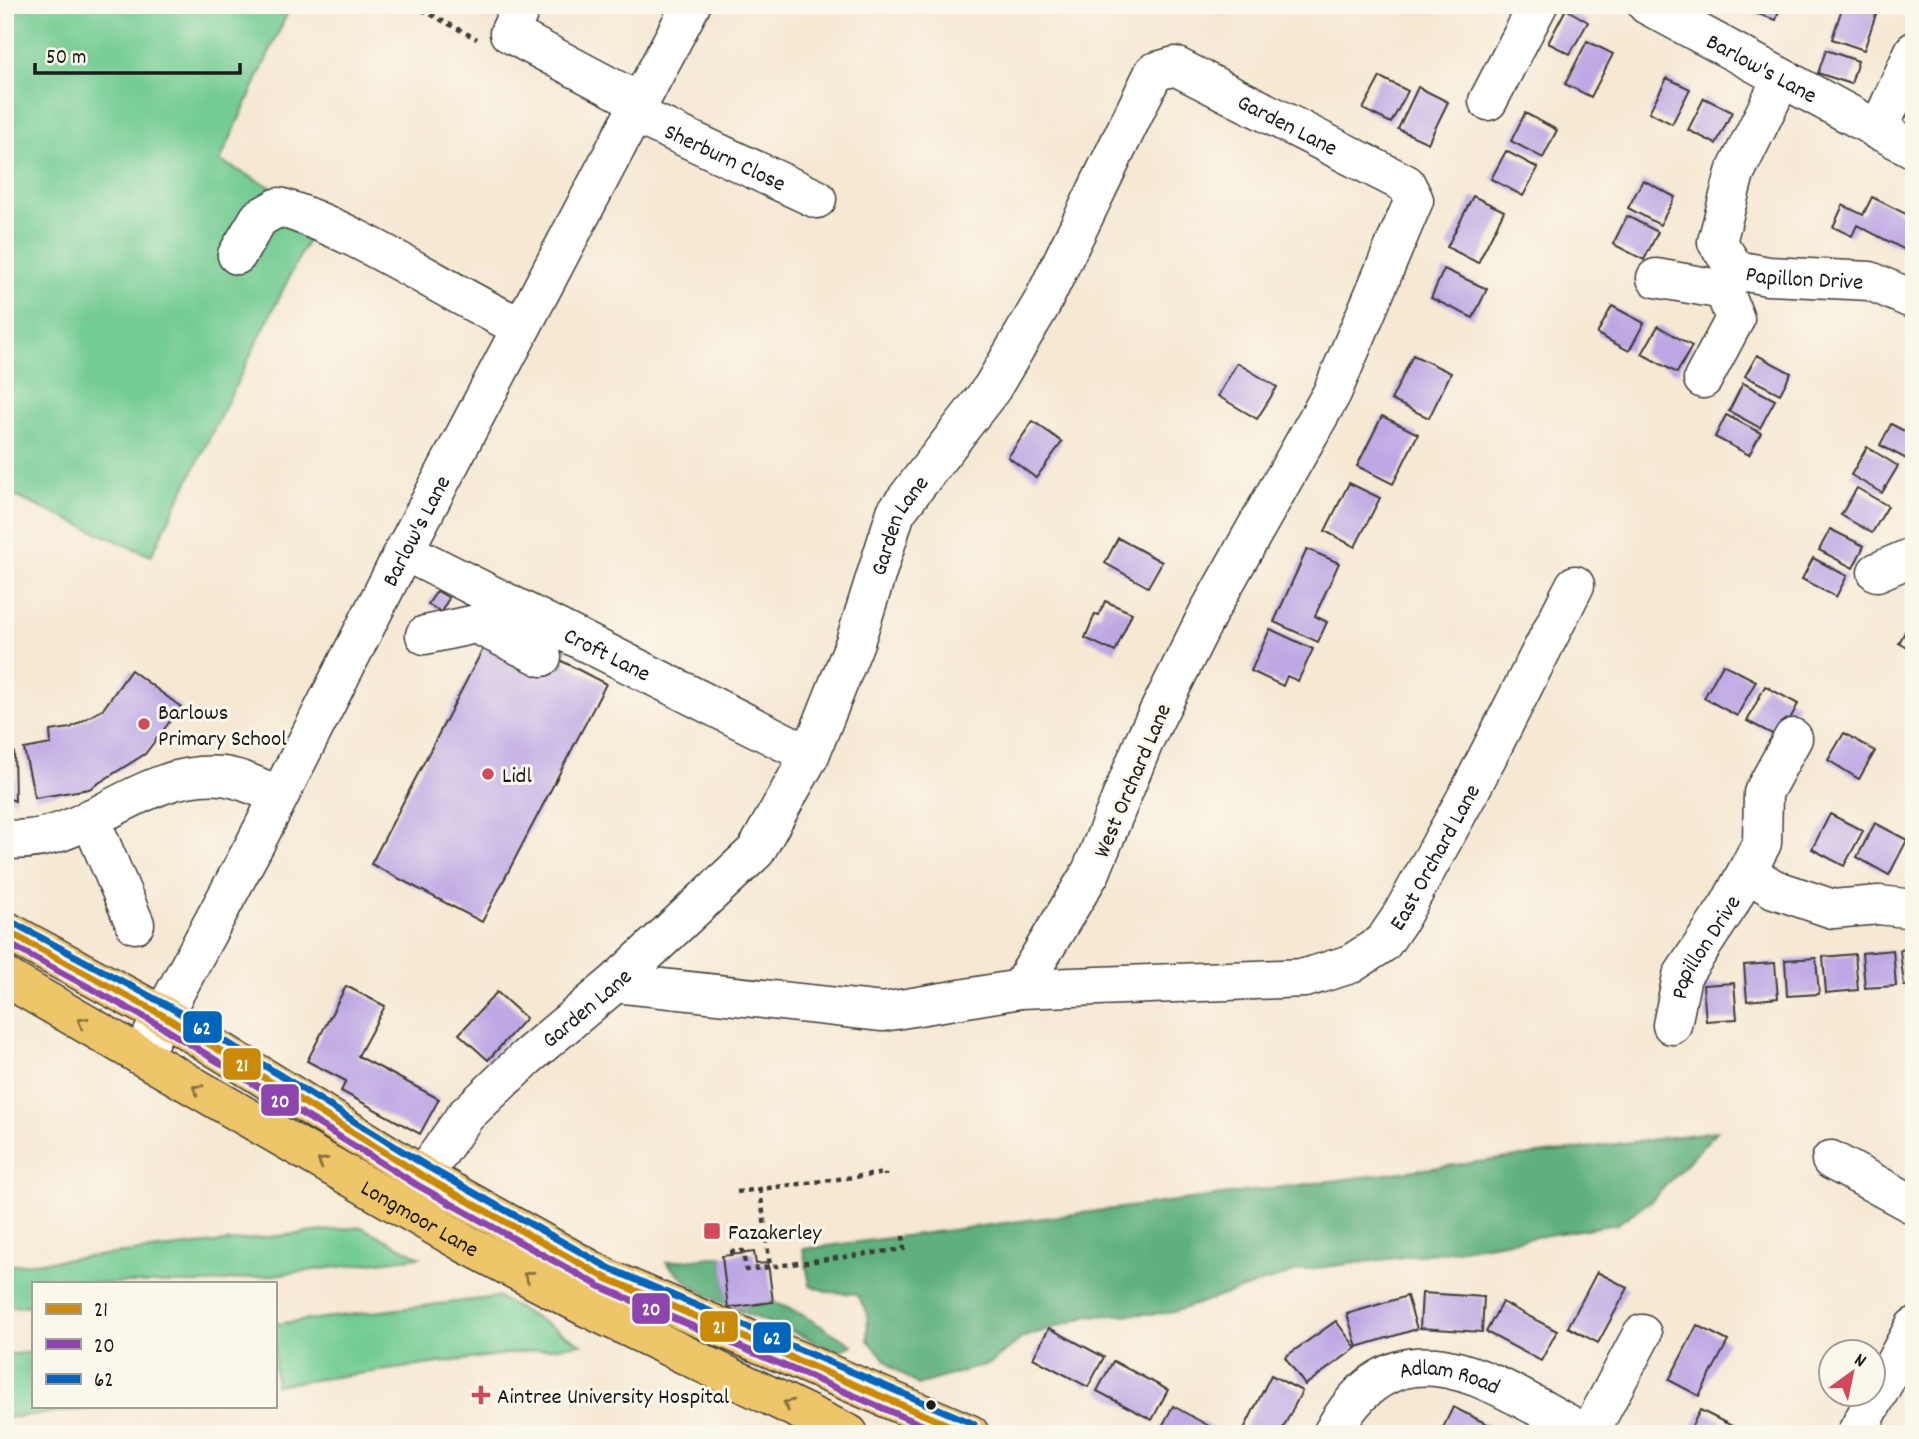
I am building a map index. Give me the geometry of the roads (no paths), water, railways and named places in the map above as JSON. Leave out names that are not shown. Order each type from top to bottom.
[{"type":"main road","name":"Longmoor Lane","points":[[5,930],[164,1016],[500,1221],[597,1293],[849,1434]]},
{"type":"main road","name":"Longmoor Lane","points":[[5,977],[466,1244],[970,1434]]},
{"type":"street","name":"Barlow's Lane","points":[[141,1056],[256,842],[404,551],[691,5]]},
{"type":"street","points":[[1488,101],[1538,5]]},
{"type":"street","name":"Barlow's Lane","points":[[1647,5],[1781,80],[1914,149]]},
{"type":"street","name":"Sherburn Close","points":[[515,19],[637,108],[817,199]]},
{"type":"street","points":[[1878,131],[1914,51]]},
{"type":"street","name":"Garden Lane","points":[[423,1176],[465,1116],[527,1058],[615,983],[756,851],[810,755],[855,642],[896,512],[992,388],[1042,303],[1154,72],[1175,66],[1406,184],[1415,200]]},
{"type":"street","name":"Papillon Drive","points":[[1703,379],[1735,320],[1730,280],[1717,242],[1735,173],[1781,80]]},
{"type":"street","name":"West Orchard Lane","points":[[1020,989],[1091,872],[1145,738],[1208,613],[1332,393],[1415,200]]},
{"type":"street","points":[[237,255],[259,218],[279,207],[302,214],[350,237],[521,327]]},
{"type":"street","name":"Papillon Drive","points":[[1656,278],[1730,280],[1768,276],[1870,281],[1914,300]]},
{"type":"street","name":"Croft Lane","points":[[404,551],[810,755]]},
{"type":"street","points":[[1877,572],[1914,555]]},
{"type":"street","name":"East Orchard Lane","points":[[1020,989],[1305,978],[1351,964],[1383,943],[1400,918],[1472,787],[1575,584]]},
{"type":"street","points":[[425,635],[476,624],[542,657]]},
{"type":"street","points":[[1746,873],[1763,793],[1793,738]]},
{"type":"street","points":[[5,839],[48,835],[90,818],[150,787],[196,776],[234,778],[278,795]]},
{"type":"street","points":[[90,818],[135,924]]},
{"type":"street","name":"Papillon Drive","points":[[1672,1025],[1682,976],[1746,873],[1774,888],[1833,908],[1879,905],[1914,909]]},
{"type":"street","points":[[615,983],[883,1012],[1020,989]]},
{"type":"street","points":[[1831,1160],[1914,1205]]},
{"type":"street","points":[[1856,1434],[1914,1326]]},
{"type":"street","points":[[1588,1434],[1642,1334]]},
{"type":"street","name":"Adlam Road","points":[[1332,1434],[1368,1383],[1413,1364],[1468,1372],[1588,1434]]},
{"type":"place","name":"Barlows Primary School","points":[[144,724]]},
{"type":"place","name":"Lidl","points":[[488,774]]},
{"type":"place","name":"Fazakerley","points":[[712,1231]]},
{"type":"place","name":"Aintree University Hospital","points":[[481,1395]]}]
